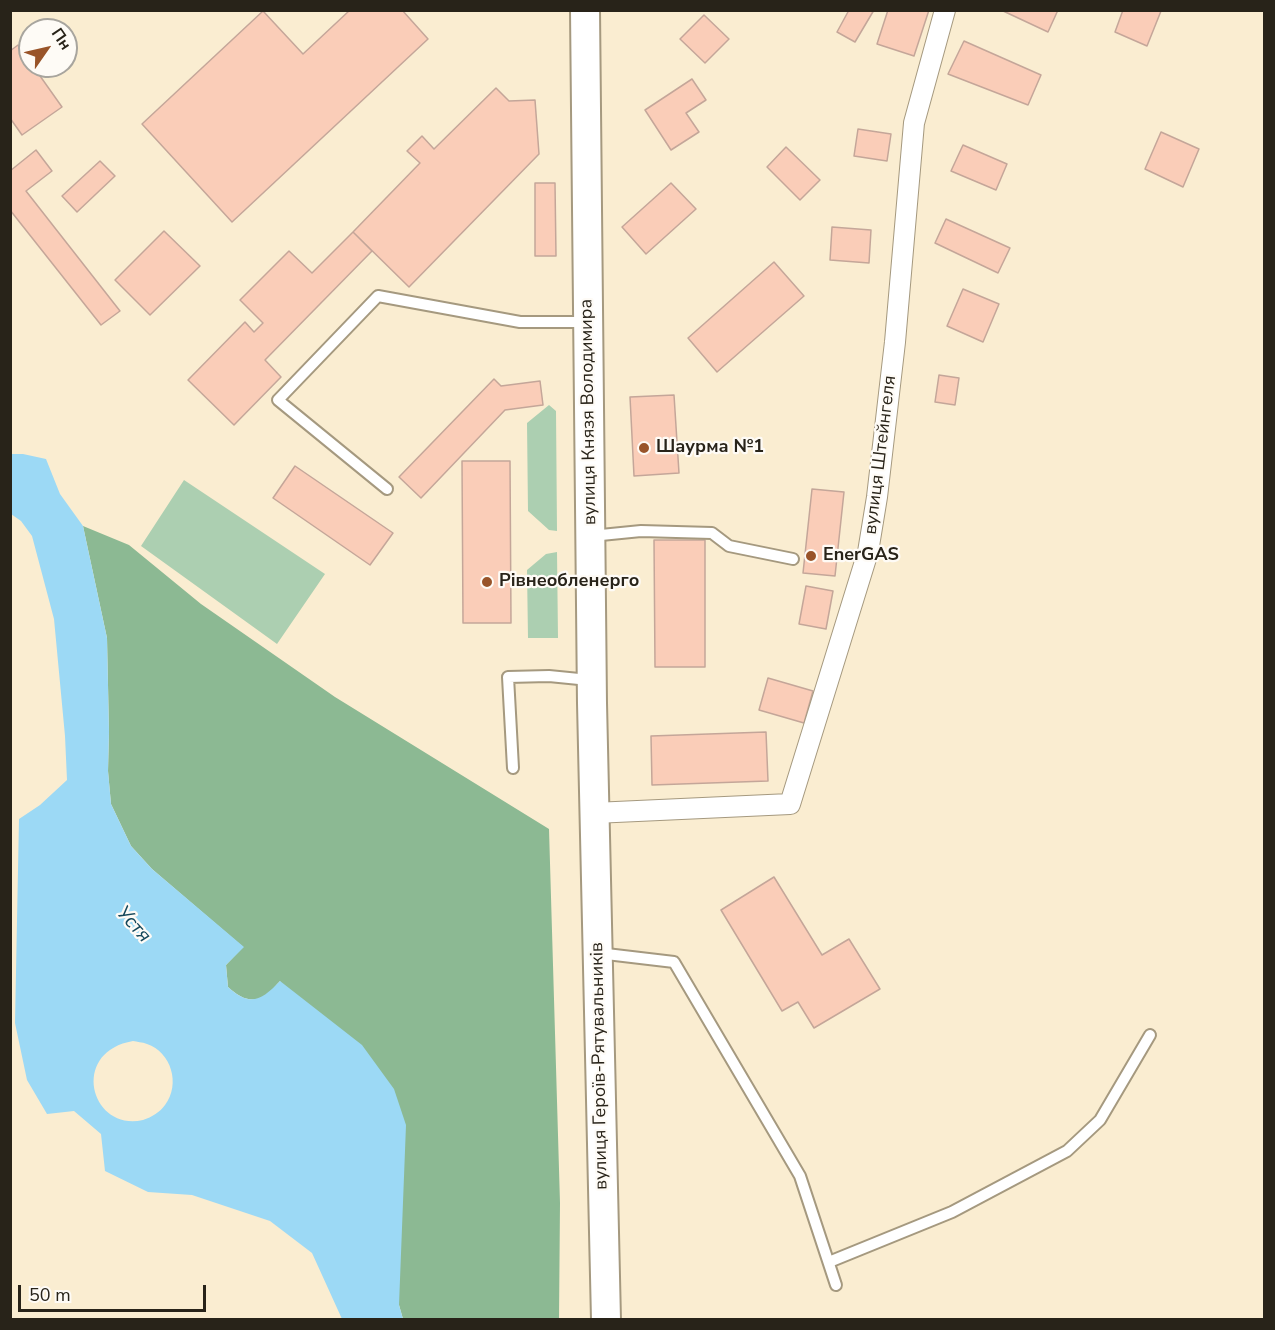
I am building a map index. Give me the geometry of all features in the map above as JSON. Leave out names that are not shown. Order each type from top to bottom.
[{"type":"main road","name":"вулиця Князя Володимира","points":[[585,10],[594,813]]},
{"type":"main road","name":"вулиця Героїв-Рятувальників","points":[[594,813],[606,1320]]},
{"type":"street","name":"вулиця Штейнгеля","points":[[594,813],[790,804],[868,552],[877,497],[895,342],[914,123],[945,10]]},
{"type":"lane","points":[[387,489],[278,400],[378,296],[520,322],[588,322]]},
{"type":"lane","points":[[591,536],[641,531],[712,533],[729,546],[793,559]]},
{"type":"lane","points":[[513,768],[508,677],[549,676],[592,680]]},
{"type":"lane","points":[[598,952],[674,962],[800,1176],[836,1285]]},
{"type":"lane","points":[[829,1262],[951,1212],[1067,1151],[1100,1120],[1150,1035]]},
{"type":"green space","points":[[549,405],[556,411],[557,531],[549,530],[528,511],[527,423]]},
{"type":"green space","points":[[184,480],[325,574],[277,644],[141,546]]},
{"type":"green space","points":[[83,526],[129,545],[201,604],[335,697],[549,829],[560,1203],[559,1319],[403,1319],[280,981],[267,995],[251,1000],[241,997],[228,987],[226,965],[243,947],[152,869],[131,846],[111,804],[108,771],[107,638]]},
{"type":"green space","points":[[557,552],[558,638],[528,638],[527,570],[546,554]]},
{"type":"water","name":"Устя","points":[[11,454],[46,459],[60,494],[83,526],[107,638],[108,771],[111,804],[131,846],[152,869],[244,947],[226,965],[228,987],[243,997],[255,999],[267,993],[280,981],[362,1045],[394,1089],[406,1125],[399,1305],[403,1319],[342,1319],[312,1253],[270,1221],[192,1195],[148,1192],[105,1171],[101,1134],[74,1111],[47,1114],[27,1080],[15,1023],[19,819],[40,805],[67,780],[54,619],[32,536],[21,521],[11,514]],"holes":[[[133,1041],[147,1044],[162,1054],[173,1079],[170,1097],[161,1110],[143,1120],[125,1121],[110,1114],[100,1103],[94,1089],[94,1074],[100,1060],[113,1048]]]},
{"type":"building","points":[[350,10],[402,10],[428,39],[232,222],[142,124],[263,11],[303,54]]},
{"type":"building","points":[[849,10],[874,10],[855,42],[837,32]]},
{"type":"building","points":[[888,10],[929,10],[914,56],[877,44]]},
{"type":"building","points":[[1001,10],[1058,10],[1048,32]]},
{"type":"building","points":[[1123,10],[1161,11],[1147,46],[1115,32]]},
{"type":"building","points":[[704,15],[729,39],[705,63],[680,39]]},
{"type":"building","points":[[964,41],[1041,75],[1028,105],[948,74]]},
{"type":"building","points":[[18,45],[18,78],[41,78],[62,107],[22,135],[10,118],[10,51]]},
{"type":"building","points":[[692,79],[706,100],[686,113],[699,132],[671,150],[645,110]]},
{"type":"building","points":[[496,88],[509,101],[535,100],[539,154],[409,287],[353,232],[420,163],[407,151],[422,136],[434,149]]},
{"type":"building","points":[[858,129],[891,134],[887,161],[854,156]]},
{"type":"building","points":[[1161,132],[1199,149],[1183,187],[1145,169]]},
{"type":"building","points":[[963,145],[1007,164],[996,190],[951,171]]},
{"type":"building","points":[[786,147],[820,180],[800,200],[767,167]]},
{"type":"building","points":[[36,150],[52,171],[26,191],[120,311],[101,325],[10,210],[10,171]]},
{"type":"building","points":[[100,161],[115,176],[77,212],[62,196]]},
{"type":"building","points":[[535,183],[555,183],[556,256],[535,256]]},
{"type":"building","points":[[671,183],[696,209],[646,254],[622,227]]},
{"type":"building","points":[[946,219],[1010,248],[998,273],[935,243]]},
{"type":"building","points":[[832,227],[871,230],[869,263],[830,260]]},
{"type":"building","points":[[164,231],[200,266],[150,315],[115,280]]},
{"type":"building","points":[[353,232],[372,251],[265,360],[281,377],[234,425],[188,380],[245,322],[254,332],[263,323],[240,300],[289,251],[312,273]]},
{"type":"building","points":[[774,262],[804,296],[717,372],[688,338]]},
{"type":"building","points":[[963,289],[999,304],[983,342],[947,326]]},
{"type":"building","points":[[939,375],[959,378],[955,405],[935,402]]},
{"type":"building","points":[[494,379],[501,386],[540,381],[543,405],[505,410],[421,498],[399,477]]},
{"type":"building","points":[[674,395],[679,473],[634,476],[630,397]]},
{"type":"building","name":"Рівнеобленерго","points":[[462,461],[510,461],[511,623],[463,623]]},
{"type":"building","points":[[295,466],[393,533],[370,565],[273,498]]},
{"type":"building","points":[[812,489],[844,492],[835,576],[803,573]]},
{"type":"building","points":[[654,540],[705,540],[705,667],[655,667]]},
{"type":"building","points":[[806,586],[833,591],[826,629],[799,624]]},
{"type":"building","points":[[768,678],[813,691],[804,723],[759,710]]},
{"type":"building","points":[[766,732],[768,781],[652,785],[651,736]]},
{"type":"building","points":[[774,877],[822,955],[849,939],[880,989],[814,1028],[798,1002],[782,1011],[721,910]]},
{"type":"place","name":"Шаурма №1","points":[[644,448]]},
{"type":"place","name":"EnerGAS","points":[[811,556]]},
{"type":"place","name":"Рівнеобленерго","points":[[487,582]]}]
